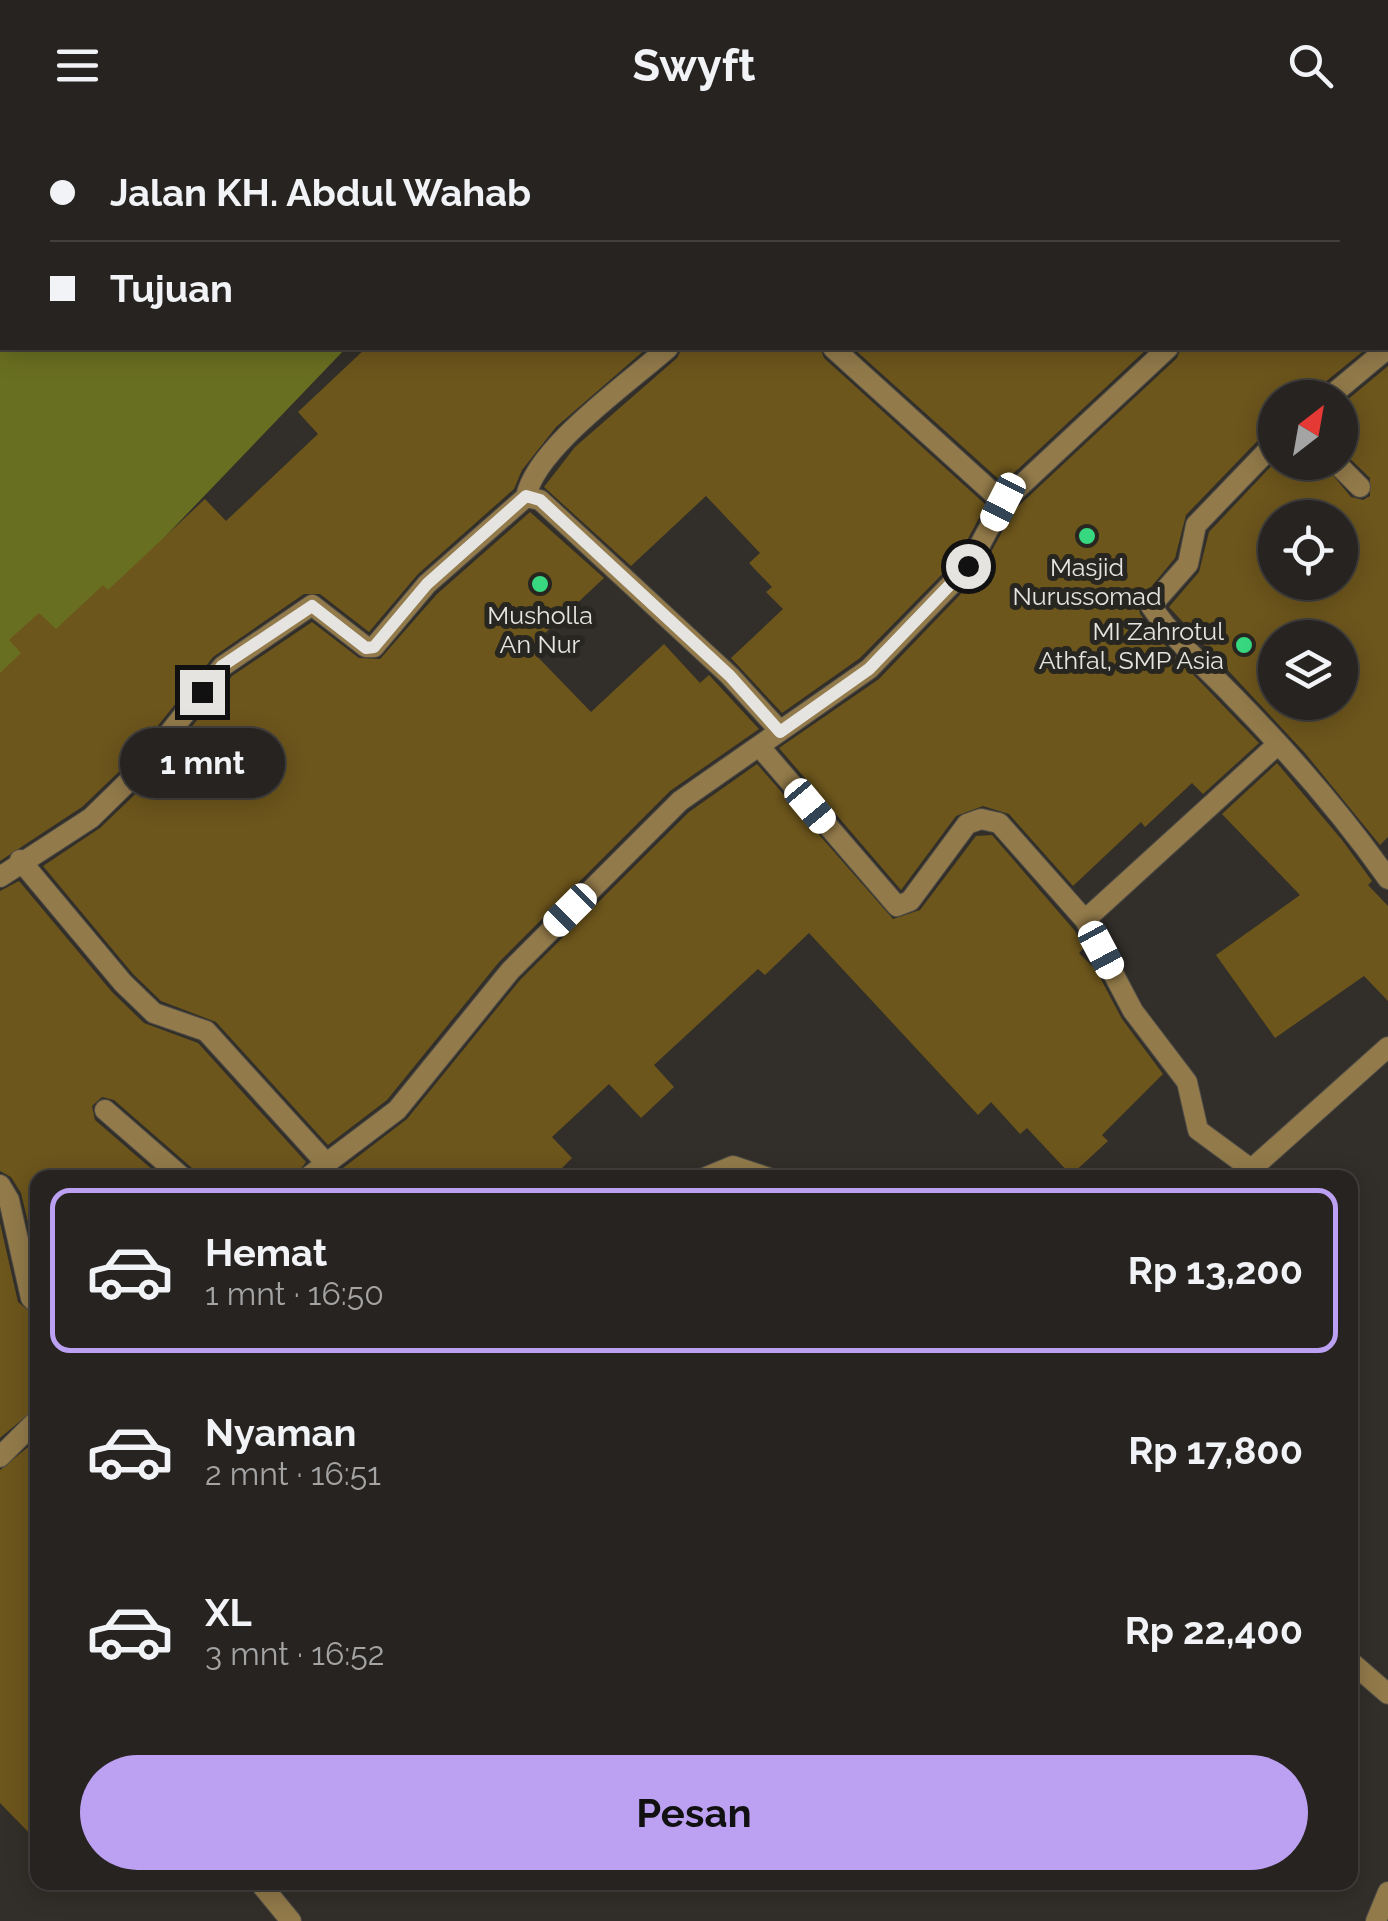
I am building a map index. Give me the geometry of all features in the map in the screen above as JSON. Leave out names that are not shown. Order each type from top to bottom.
[{"type":"street","points":[[0,877],[20,860],[91,818],[138,772],[222,666],[312,606],[366,648],[374,647],[427,584],[526,496],[534,477],[555,449],[666,350]]},
{"type":"street","points":[[835,350],[1003,502]]},
{"type":"street","points":[[317,1170],[396,1110],[510,971],[680,801],[869,669],[968,566],[1003,502],[1166,350]]},
{"type":"street","points":[[1350,380],[1386,350]]},
{"type":"street","points":[[1258,461],[1196,525],[1188,564],[1151,606],[1177,642],[1277,744],[1388,880]]},
{"type":"street","points":[[1353,480],[1360,487]]},
{"type":"street","points":[[526,496],[540,500],[730,676],[780,732]]},
{"type":"street","points":[[1085,920],[1277,744]]},
{"type":"street","points":[[759,746],[897,906],[910,901],[967,824],[981,819],[999,823],[1085,920],[1133,1010],[1187,1082],[1198,1130],[1247,1166],[1254,1166],[1388,1047]]},
{"type":"street","points":[[20,860],[122,983],[154,1013],[206,1031],[326,1163]]},
{"type":"street","points":[[105,1110],[174,1170]]},
{"type":"street","points":[[0,1186],[10,1200],[30,1298]]},
{"type":"street","points":[[0,1457],[30,1427]]},
{"type":"street","points":[[1358,1668],[1388,1694]]},
{"type":"street","points":[[266,1890],[291,1921]]},
{"type":"street","points":[[1376,1921],[1388,1892]]},
{"type":"green space","points":[[0,350],[344,350],[0,709]]},
{"type":"building","points":[[364,350],[645,350],[556,427],[522,470],[514,489],[418,574],[369,632],[320,594],[304,594],[213,657],[128,763],[82,807],[0,861],[0,673],[21,653],[9,640],[39,613],[56,629],[103,585],[108,590],[205,499],[226,521],[318,434],[298,412]]},
{"type":"building","points":[[681,350],[821,350],[824,358],[986,505],[957,559],[860,658],[782,713],[731,658],[783,609],[766,592],[772,587],[749,563],[760,553],[706,496],[631,566],[544,487],[575,447],[677,358]]},
{"type":"building","points":[[855,350],[1146,350],[1003,483]]},
{"type":"building","points":[[1180,350],[1365,350],[1328,380],[1258,380],[1258,440],[1186,515],[1175,558],[1138,603],[1140,614],[1160,640],[1259,743],[1203,794],[1192,783],[1145,827],[1141,822],[1073,886],[1009,814],[983,806],[956,816],[901,890],[779,748],[879,679],[978,576],[1014,510],[1177,358]]},
{"type":"building","points":[[1388,366],[1388,837],[1380,845],[1274,720],[1358,720],[1358,620],[1258,620],[1258,703],[1169,607],[1199,572],[1209,532],[1258,480],[1337,480],[1351,497],[1363,500],[1370,496],[1370,478],[1358,466],[1358,391]]},
{"type":"building","points":[[530,512],[604,578],[529,648],[591,712],[664,644],[700,683],[709,675],[759,729],[670,791],[499,962],[387,1100],[328,1145],[216,1022],[161,1001],[133,974],[43,866],[100,828],[148,782],[232,676],[312,622],[359,658],[380,659],[437,594]]},
{"type":"building","points":[[1277,763],[1342,840],[1372,881],[1368,885],[1388,906],[1388,1001],[1364,976],[1275,1038],[1216,955],[1300,895],[1222,814]]},
{"type":"building","points":[[757,764],[893,919],[920,910],[976,836],[992,835],[1075,931],[1084,948],[1079,953],[1096,970],[1122,1019],[1163,1074],[1102,1135],[1108,1141],[1076,1170],[1066,1170],[1027,1128],[1020,1134],[991,1102],[978,1115],[809,933],[765,975],[758,969],[654,1065],[674,1087],[641,1118],[609,1084],[552,1137],[572,1158],[560,1170],[340,1170],[407,1119],[520,980],[689,812]]},
{"type":"building","points":[[19,881],[112,992],[144,1023],[198,1043],[306,1162],[300,1170],[193,1170],[114,1100],[102,1097],[92,1106],[95,1120],[153,1170],[30,1170],[30,1231],[21,1193],[11,1177],[0,1171],[0,891]]},
{"type":"building","points":[[0,1223],[18,1302],[30,1312],[30,1413],[0,1438]]},
{"type":"building","points":[[30,1446],[30,1834],[0,1803],[0,1470]]},
{"type":"place","name":"Masjid Nurussomad","points":[[1087,536]]},
{"type":"place","name":"Musholla An Nur","points":[[540,584]]},
{"type":"place","name":"MI Zahrotul Athfal, SMP Asia","points":[[1244,645]]},
{"type":"route","points":[[202,692],[222,666],[312,606],[366,648],[374,647],[427,584],[526,496],[540,500],[730,676],[780,732],[869,669],[968,566]]}]
